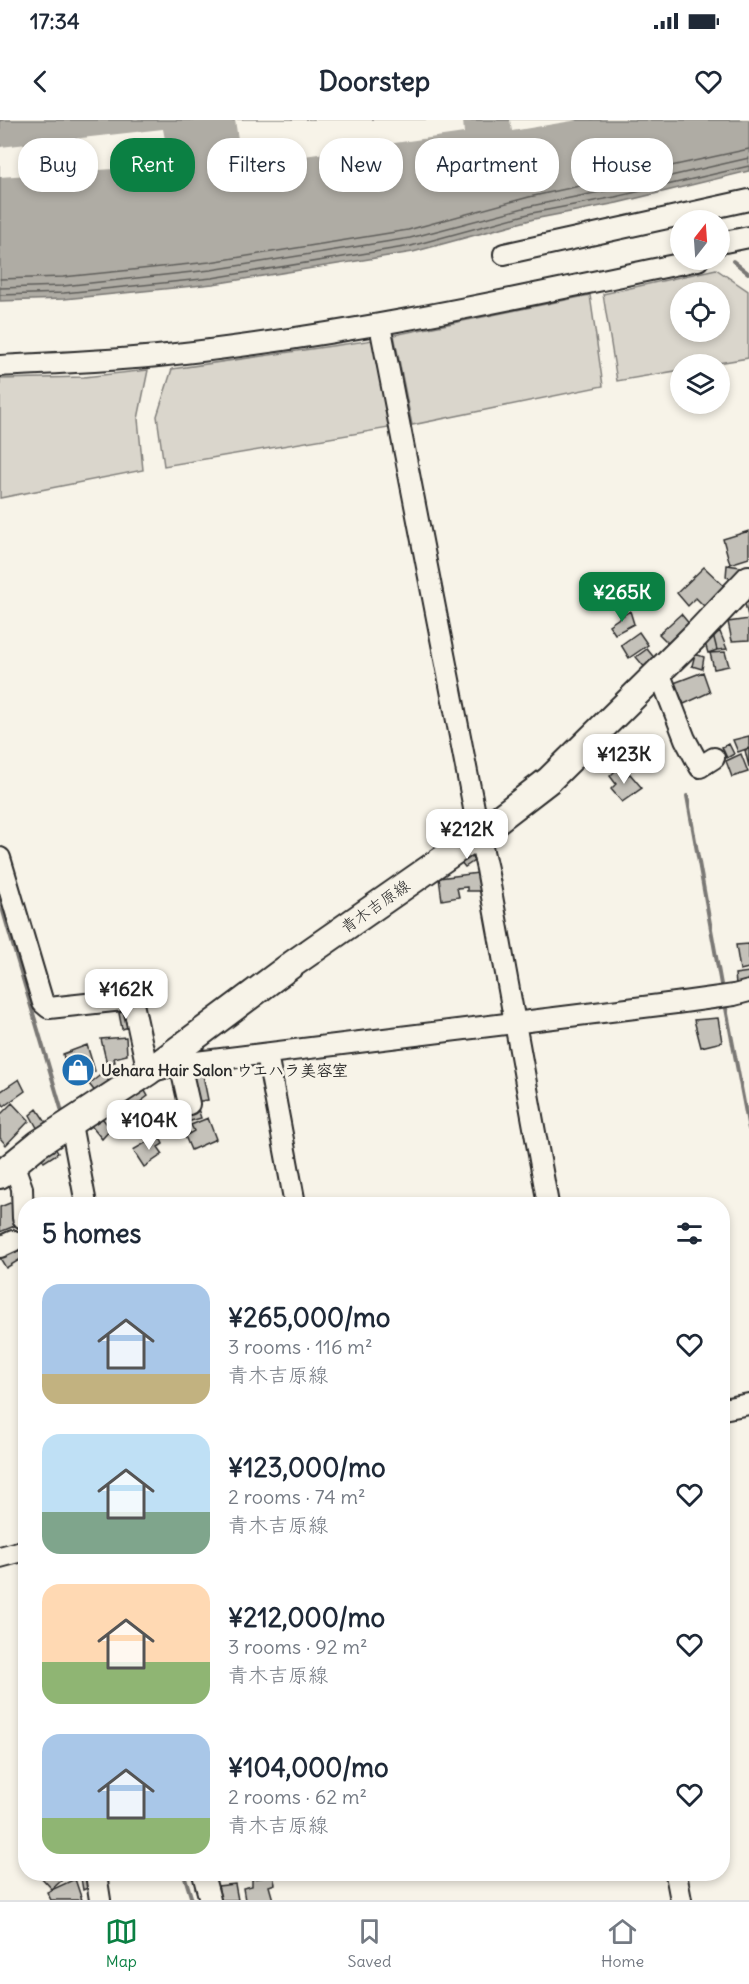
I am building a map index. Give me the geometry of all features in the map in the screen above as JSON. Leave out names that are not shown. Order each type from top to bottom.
[{"type":"main road","name":"青木吉原線","points":[[6,1169],[38,1144],[148,1072],[294,963],[479,834],[549,780],[749,579]]},
{"type":"street","points":[[504,254],[749,200]]},
{"type":"street","points":[[730,241],[749,237]]},
{"type":"street","points":[[730,253],[749,249]]},
{"type":"street","points":[[0,354],[76,352],[379,316],[670,254]]},
{"type":"street","points":[[0,366],[166,356],[265,343],[380,325],[670,266]]},
{"type":"street","points":[[380,325],[487,869],[547,1197]]},
{"type":"street","points":[[659,672],[685,739],[700,767],[714,758]]},
{"type":"street","points":[[0,858],[44,1004],[49,1008],[132,999],[148,1072],[180,1064],[676,1003],[749,991]]},
{"type":"street","points":[[267,1054],[294,1197]]},
{"type":"street","points":[[180,1064],[189,1104]]},
{"type":"street","points":[[71,1124],[85,1197]]},
{"type":"street","points":[[6,1169],[22,1188],[22,1197]]},
{"type":"street","points":[[730,1408],[749,1404]]},
{"type":"street","points":[[0,1557],[18,1552]]},
{"type":"street","points":[[97,1881],[100,1900]]},
{"type":"street","points":[[204,1881],[210,1900]]},
{"type":"street","points":[[677,1881],[681,1900]]},
{"type":"shaded area","points":[[711,270],[717,270],[748,291],[748,358],[730,361],[730,354],[670,354],[670,372],[617,381],[603,294]]},
{"type":"shaded area","points":[[590,295],[603,386],[412,425],[394,335]]},
{"type":"shaded area","points":[[373,340],[389,428],[164,466],[157,416],[172,369]]},
{"type":"shaded area","points":[[148,370],[138,419],[143,470],[0,498],[0,379],[84,377]]},
{"type":"water","points":[[0,120],[749,120],[749,171],[673,189],[673,138],[571,138],[571,192],[662,192],[617,203],[534,219],[413,252],[213,284],[64,299],[0,301]]},
{"type":"pier","points":[[235,120],[463,120],[464,133],[415,138],[415,140],[403,142],[403,138],[319,138],[319,154],[307,156],[307,138],[238,138]]},
{"type":"pier","points":[[510,120],[578,120],[512,131]]},
{"type":"pier","points":[[163,129],[165,138],[110,138],[110,169],[98,170],[98,138],[82,138]]},
{"type":"pier","points":[[18,145],[18,176],[0,177],[0,147]]},
{"type":"building","points":[[749,531],[749,558],[730,564],[723,539]]},
{"type":"building","points":[[727,565],[741,567],[739,581],[726,577]]},
{"type":"building","points":[[704,567],[724,586],[704,606],[696,598],[688,606],[677,593]]},
{"type":"building","points":[[749,598],[749,616],[748,616],[744,600]]},
{"type":"building","points":[[630,611],[634,624],[615,634],[609,625]]},
{"type":"building","points":[[681,614],[691,626],[670,645],[659,634]]},
{"type":"building","points":[[749,619],[749,640],[732,641],[728,622]]},
{"type":"building","points":[[639,632],[648,645],[629,658],[621,645]]},
{"type":"building","points":[[720,632],[727,649],[717,650],[713,634]]},
{"type":"building","points":[[713,634],[717,650],[708,653],[703,636]]},
{"type":"building","points":[[647,649],[656,660],[646,669],[636,657]]},
{"type":"building","points":[[725,652],[729,666],[714,669],[710,653]]},
{"type":"building","points":[[695,654],[704,657],[702,669],[692,666]]},
{"type":"building","points":[[703,672],[710,692],[684,704],[674,683]]},
{"type":"building","points":[[749,736],[749,748],[738,752],[733,740]]},
{"type":"building","points":[[601,743],[612,755],[595,770],[586,759]]},
{"type":"building","points":[[729,744],[734,754],[727,758],[722,747]]},
{"type":"building","points":[[749,749],[749,767],[745,750]]},
{"type":"building","points":[[741,754],[748,772],[732,777],[726,761]]},
{"type":"building","points":[[618,768],[626,776],[630,774],[642,788],[622,802],[611,789],[616,784],[610,776]]},
{"type":"building","points":[[469,853],[474,861],[465,867],[459,860]]},
{"type":"building","points":[[478,873],[483,891],[467,891],[467,887],[457,888],[459,897],[442,900],[439,878]]},
{"type":"building","points":[[749,944],[749,968],[740,970],[736,945]]},
{"type":"building","points":[[749,972],[749,982],[736,984],[735,974]]},
{"type":"building","points":[[130,1010],[133,1026],[122,1029],[119,1013]]},
{"type":"building","points":[[718,1018],[722,1042],[701,1047],[694,1020]]},
{"type":"building","points":[[126,1037],[127,1055],[114,1058],[115,1062],[107,1064],[101,1039]]},
{"type":"building","points":[[87,1045],[95,1071],[69,1080],[63,1054]]},
{"type":"building","points":[[202,1070],[208,1100],[194,1102],[190,1072]]},
{"type":"building","points":[[103,1073],[111,1084],[97,1094],[89,1084]]},
{"type":"building","points":[[19,1079],[25,1091],[4,1106],[0,1099],[0,1092]]},
{"type":"building","points":[[141,1084],[148,1096],[132,1108],[123,1095]]},
{"type":"building","points":[[12,1103],[29,1121],[6,1145],[0,1138],[0,1115]]},
{"type":"building","points":[[197,1106],[201,1118],[167,1128],[163,1114]]},
{"type":"building","points":[[37,1109],[49,1127],[40,1133],[30,1115]]},
{"type":"building","points":[[98,1113],[111,1129],[102,1139],[88,1122]]},
{"type":"building","points":[[208,1118],[216,1139],[191,1150],[185,1136],[194,1131],[191,1125]]},
{"type":"building","points":[[159,1135],[163,1144],[158,1147],[163,1154],[144,1167],[133,1150]]},
{"type":"building","points":[[53,1144],[58,1153],[44,1162],[39,1154]]},
{"type":"building","points":[[15,1201],[18,1225],[0,1232],[0,1207]]},
{"type":"building","points":[[18,1245],[18,1261],[6,1268],[0,1254]]},
{"type":"building","points":[[45,1881],[61,1881],[52,1889]]},
{"type":"building","points":[[76,1881],[82,1900],[51,1900],[47,1892]]},
{"type":"building","points":[[82,1881],[90,1881],[92,1886],[83,1890]]},
{"type":"building","points":[[252,1881],[274,1881],[275,1884],[269,1886],[273,1900],[245,1900],[243,1888],[252,1886]]},
{"type":"building","points":[[235,1884],[238,1900],[221,1900],[218,1886]]},
{"type":"waterway","points":[[733,261],[748,273]]},
{"type":"waterway","points":[[687,796],[722,990]]},
{"type":"waterway","points":[[0,901],[63,1115]]},
{"type":"waterway","points":[[725,1003],[749,1129]]},
{"type":"waterway","points":[[186,1881],[192,1900]]},
{"type":"place","name":"Uehara Hair Salon ウエハラ美容室","points":[[78,1070]]}]
